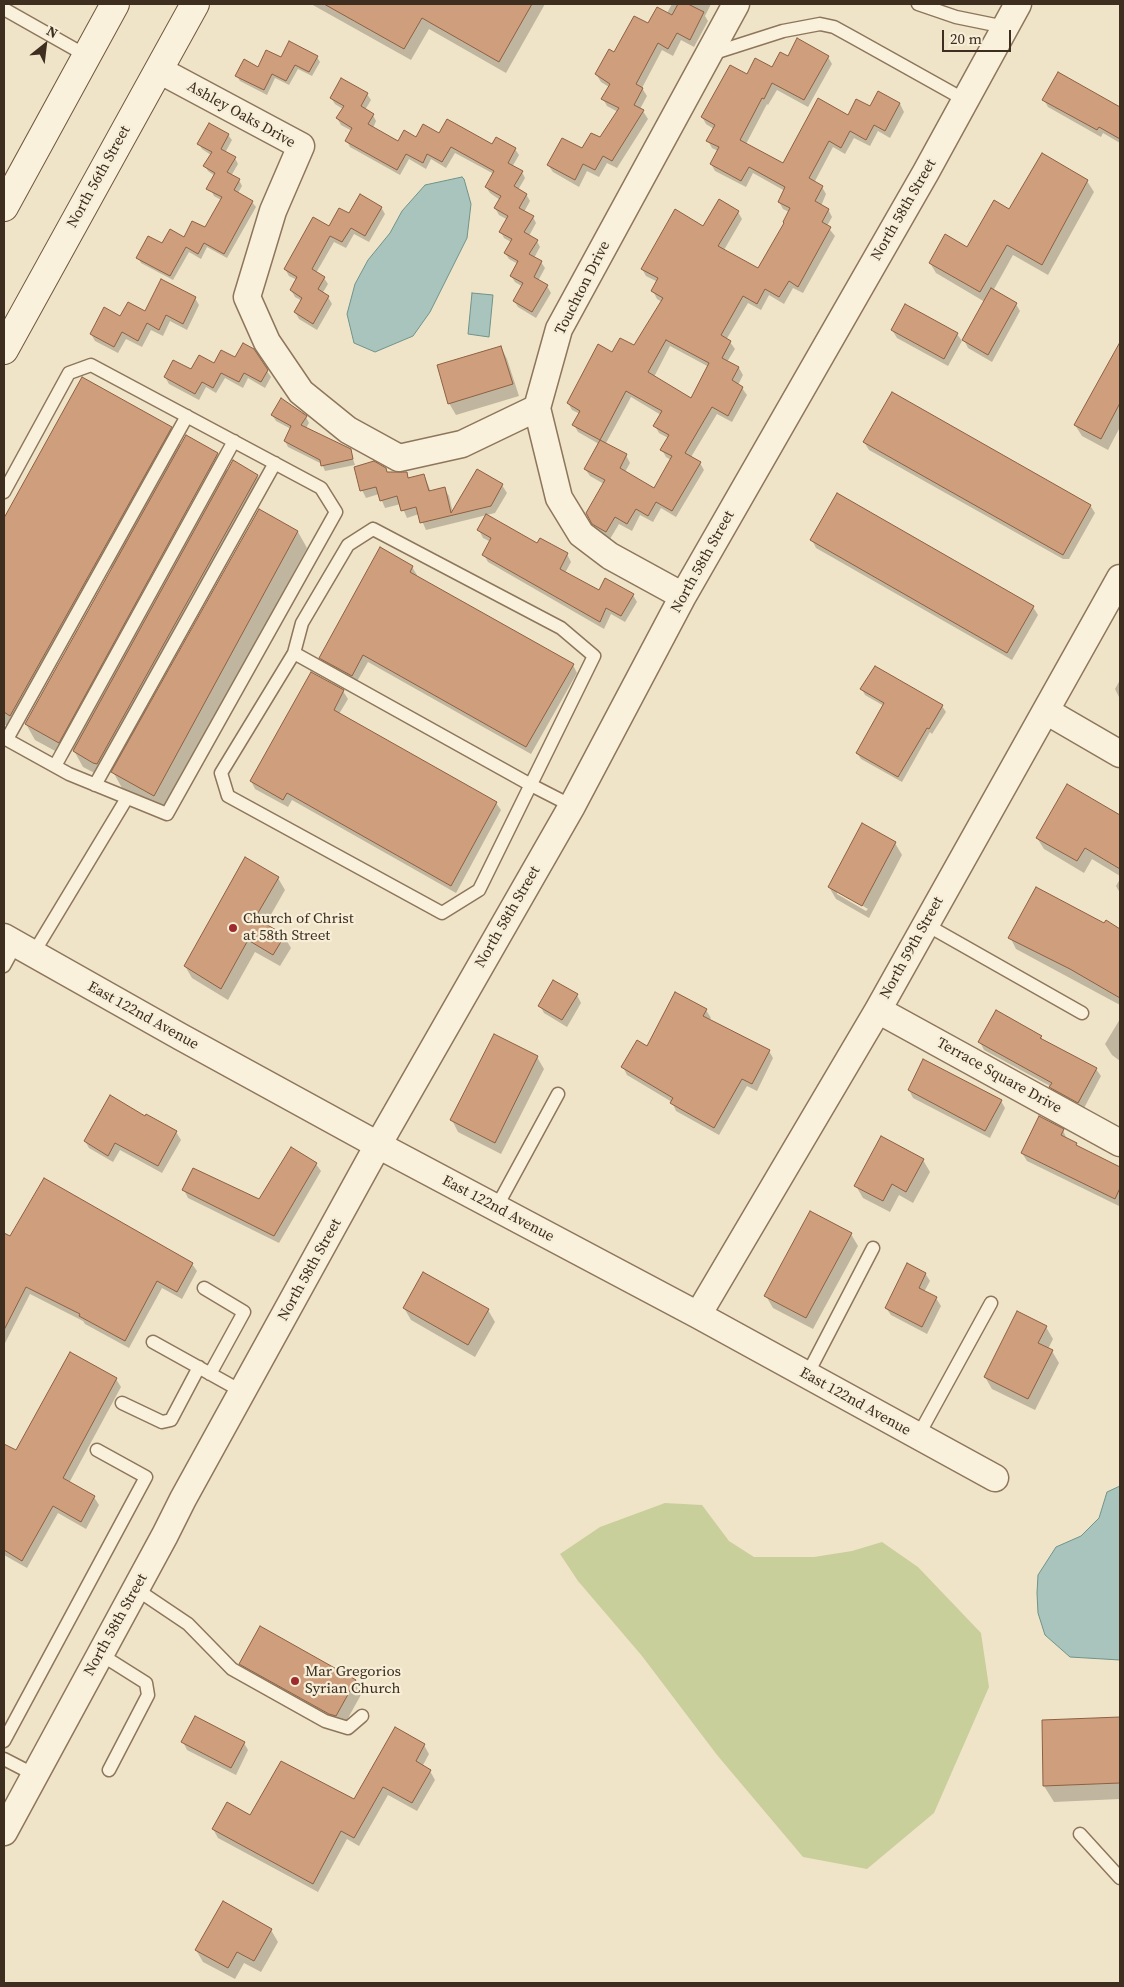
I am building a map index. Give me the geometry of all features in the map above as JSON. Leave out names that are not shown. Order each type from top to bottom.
[{"type":"main road","points":[[4,207],[115,4]]},
{"type":"main road","name":"North 56th Street","points":[[4,350],[195,4]]},
{"type":"street","name":"Touchton Drive","points":[[683,596],[610,556],[581,534],[559,498],[538,408],[559,329],[736,4]]},
{"type":"street","name":"North 58th Street","points":[[4,1832],[183,1499],[378,1145],[572,806],[683,596],[1018,4]]},
{"type":"street","name":"Ashley Oaks Drive","points":[[159,70],[301,146],[273,211],[247,297],[267,342],[301,392],[348,430],[399,458],[462,444],[538,408]]},
{"type":"street","name":"North 59th Street","points":[[698,1315],[878,1010],[1120,578]]},
{"type":"street","points":[[1046,711],[1120,754]]},
{"type":"street","name":"East 122nd Avenue","points":[[18,945],[181,1038],[698,1315],[995,1478]]},
{"type":"street","name":"Terrace Square Drive","points":[[878,1010],[1120,1143]]},
{"type":"lane","points":[[918,4],[956,17],[1005,27]]},
{"type":"lane","points":[[4,9],[87,56]]},
{"type":"lane","points":[[710,54],[783,31],[820,24],[834,28],[854,38],[965,100]]},
{"type":"lane","points":[[4,492],[68,373],[91,365],[276,463],[321,488],[336,512],[167,814],[54,766],[5,738],[187,416]]},
{"type":"lane","points":[[54,766],[234,441]]},
{"type":"lane","points":[[95,785],[276,463]]},
{"type":"lane","points":[[373,529],[561,628],[594,656],[479,890],[442,913],[228,796],[221,773],[294,653],[302,623],[348,545],[373,529]]},
{"type":"lane","points":[[294,653],[572,806]]},
{"type":"lane","points":[[4,966],[127,798]]},
{"type":"lane","points":[[925,924],[1082,1013]]},
{"type":"lane","points":[[496,1208],[558,1094]]},
{"type":"lane","points":[[807,1376],[873,1248]]},
{"type":"lane","points":[[122,1403],[162,1422],[171,1420],[244,1312],[204,1288]]},
{"type":"lane","points":[[918,1436],[991,1304]]},
{"type":"lane","points":[[153,1342],[243,1392]]},
{"type":"lane","points":[[4,1740],[146,1477],[97,1450]]},
{"type":"lane","points":[[136,1589],[188,1624],[232,1669],[325,1721],[348,1728],[362,1716]]},
{"type":"lane","points":[[100,1654],[146,1683],[148,1695],[108,1770]]},
{"type":"lane","points":[[4,1760],[35,1775]]},
{"type":"lane","points":[[1080,1834],[1120,1878]]},
{"type":"green space","points":[[665,1503],[702,1505],[729,1541],[754,1557],[814,1557],[852,1551],[882,1542],[918,1567],[981,1633],[989,1687],[934,1813],[867,1869],[803,1857],[717,1755],[642,1656],[578,1581],[560,1554],[600,1527]]},
{"type":"water","points":[[462,177],[471,204],[467,238],[430,312],[413,336],[375,352],[354,343],[347,314],[355,284],[368,260],[390,233],[402,211],[425,185]]},
{"type":"water","points":[[472,293],[493,295],[489,337],[468,334]]},
{"type":"water","points":[[1120,1486],[1120,1660],[1070,1657],[1045,1635],[1038,1613],[1038,1575],[1056,1547],[1081,1536],[1099,1518],[1107,1492]]},
{"type":"building","points":[[324,4],[532,4],[499,62],[422,18],[404,49]]},
{"type":"building","points":[[678,4],[688,4],[704,12],[690,40],[677,33],[668,49],[658,43],[636,84],[643,88],[634,105],[644,110],[612,161],[603,156],[595,170],[583,164],[575,180],[547,165],[562,138],[582,148],[591,133],[600,137],[619,108],[601,99],[610,84],[595,74],[609,49],[614,52],[634,16],[648,23],[657,7],[672,15]]},
{"type":"building","points":[[797,38],[829,56],[804,100],[772,83],[740,140],[783,163],[818,98],[848,115],[856,99],[870,106],[878,91],[900,103],[885,131],[874,125],[866,140],[850,131],[841,148],[829,141],[809,178],[823,186],[815,201],[829,209],[822,222],[831,227],[798,287],[789,281],[779,297],[765,289],[757,304],[743,296],[721,335],[731,341],[722,358],[739,367],[732,380],[743,387],[728,416],[712,407],[685,453],[701,462],[672,511],[656,502],[648,516],[636,509],[627,524],[615,517],[606,532],[592,524],[586,513],[605,480],[584,469],[600,440],[572,425],[580,411],[567,403],[598,344],[612,352],[620,338],[634,345],[663,298],[651,291],[658,278],[641,269],[675,209],[703,226],[719,199],[739,211],[718,246],[758,268],[784,223],[790,208],[778,202],[785,187],[749,167],[741,181],[710,164],[719,147],[706,141],[715,125],[701,117],[730,65],[747,74],[755,58],[772,67],[780,52],[788,56]],"holes":[[[666,340],[709,363],[691,398],[648,372]],[[626,391],[662,411],[653,426],[669,435],[660,450],[672,456],[654,488],[620,468],[627,454],[600,440]]]},
{"type":"building","points":[[289,41],[318,56],[309,72],[295,65],[286,81],[272,74],[264,90],[235,76],[244,59],[258,67],[266,50],[281,57]]},
{"type":"building","points":[[1058,72],[1120,107],[1120,139],[1099,127],[1097,130],[1042,100]]},
{"type":"building","points":[[341,78],[368,93],[361,106],[374,114],[368,124],[398,141],[404,130],[416,137],[423,124],[439,133],[447,119],[492,144],[496,137],[516,148],[508,163],[523,171],[514,186],[527,194],[519,208],[534,216],[524,232],[538,240],[529,254],[542,261],[534,277],[548,285],[532,312],[513,301],[523,283],[510,276],[518,261],[504,253],[512,239],[499,232],[508,216],[494,208],[501,196],[485,187],[494,171],[451,147],[442,162],[427,154],[423,163],[406,154],[397,170],[345,141],[352,128],[336,118],[344,106],[330,98]]},
{"type":"building","points":[[209,123],[229,134],[221,149],[236,157],[227,172],[240,179],[234,190],[253,201],[224,254],[204,243],[198,254],[186,247],[170,276],[136,258],[148,236],[162,243],[170,229],[184,237],[192,221],[205,227],[222,197],[206,189],[215,173],[203,166],[212,152],[197,144]]},
{"type":"building","points":[[1042,153],[1088,180],[1042,265],[1007,245],[980,292],[929,263],[945,234],[967,247],[994,200],[1009,209]]},
{"type":"building","points":[[360,194],[382,207],[365,236],[351,228],[342,242],[330,236],[312,269],[325,277],[318,289],[329,296],[313,324],[294,312],[302,298],[290,290],[297,277],[284,269],[313,217],[329,226],[339,208],[349,213]]},
{"type":"building","points":[[161,279],[196,297],[183,324],[166,315],[159,330],[147,323],[138,341],[122,332],[114,347],[90,334],[104,307],[120,316],[128,302],[145,311]]},
{"type":"building","points":[[991,288],[1017,303],[988,355],[962,340]]},
{"type":"building","points":[[905,304],[958,333],[944,359],[891,330]]},
{"type":"building","points":[[1120,342],[1120,403],[1101,439],[1074,425]]},
{"type":"building","points":[[243,343],[254,349],[268,370],[261,382],[244,373],[239,382],[221,373],[213,388],[202,382],[195,394],[164,377],[173,360],[191,369],[199,355],[214,363],[221,350],[235,357]]},
{"type":"building","points":[[501,346],[513,384],[448,404],[437,365]]},
{"type":"building","points":[[82,377],[172,427],[10,716],[4,712],[4,518]]},
{"type":"building","points":[[892,392],[1091,505],[1063,555],[863,442]]},
{"type":"building","points":[[281,398],[307,416],[301,425],[351,449],[353,459],[321,466],[320,460],[284,441],[291,426],[271,415]]},
{"type":"building","points":[[186,435],[218,453],[59,743],[25,724]]},
{"type":"building","points":[[233,460],[258,475],[97,764],[93,763],[73,751]]},
{"type":"building","points":[[374,461],[386,468],[387,472],[407,472],[408,478],[424,474],[429,491],[445,487],[451,513],[477,469],[503,484],[491,506],[420,523],[416,507],[401,511],[397,496],[380,501],[376,487],[360,491],[354,467]]},
{"type":"building","points":[[837,493],[1034,606],[1007,653],[810,540]]},
{"type":"building","points":[[259,509],[298,531],[154,796],[111,772]]},
{"type":"building","points":[[486,514],[537,543],[540,538],[568,553],[560,569],[599,590],[605,578],[634,594],[621,616],[606,608],[600,622],[482,555],[491,538],[477,530]]},
{"type":"building","points":[[380,547],[413,566],[410,572],[574,664],[526,747],[363,655],[352,676],[319,658]]},
{"type":"building","points":[[875,666],[943,705],[898,777],[856,753],[884,703],[860,689]]},
{"type":"building","points":[[311,672],[344,690],[334,710],[497,802],[451,886],[287,793],[283,800],[250,781]]},
{"type":"building","points":[[1067,784],[1120,815],[1120,869],[1085,848],[1077,861],[1036,838]]},
{"type":"building","points":[[862,823],[896,842],[862,906],[828,887]]},
{"type":"building","points":[[245,857],[279,877],[255,918],[285,935],[273,955],[248,940],[221,989],[184,966]]},
{"type":"building","points":[[1036,887],[1104,923],[1106,920],[1120,929],[1120,998],[1070,969],[1008,938]]},
{"type":"building","points":[[553,980],[578,994],[562,1020],[538,1006]]},
{"type":"building","points":[[675,992],[707,1009],[703,1016],[770,1050],[752,1084],[742,1079],[714,1128],[670,1103],[673,1098],[621,1067],[637,1040],[647,1046]]},
{"type":"building","points":[[996,1010],[1042,1036],[1040,1038],[1097,1068],[1078,1103],[1049,1087],[1052,1083],[978,1042]]},
{"type":"building","points":[[494,1034],[538,1056],[495,1143],[450,1120]]},
{"type":"building","points":[[923,1059],[1002,1100],[985,1131],[908,1090]]},
{"type":"building","points":[[110,1095],[145,1116],[146,1114],[177,1131],[158,1166],[115,1143],[108,1156],[84,1141]]},
{"type":"building","points":[[1039,1116],[1064,1129],[1061,1135],[1077,1143],[1076,1145],[1120,1167],[1120,1188],[1115,1199],[1021,1153]]},
{"type":"building","points":[[881,1136],[924,1159],[906,1192],[892,1184],[883,1201],[854,1186]]},
{"type":"building","points":[[291,1147],[317,1163],[274,1236],[182,1190],[193,1168],[259,1199]]},
{"type":"building","points":[[44,1178],[193,1263],[177,1292],[157,1281],[125,1341],[79,1316],[80,1314],[26,1287],[4,1330],[4,1233],[10,1236]]},
{"type":"building","points":[[810,1211],[852,1233],[806,1318],[764,1296]]},
{"type":"building","points":[[907,1263],[926,1273],[919,1288],[937,1297],[922,1327],[885,1308]]},
{"type":"building","points":[[423,1272],[489,1309],[468,1345],[403,1308]]},
{"type":"building","points":[[1017,1311],[1047,1326],[1038,1343],[1053,1350],[1028,1399],[984,1377]]},
{"type":"building","points":[[70,1352],[117,1378],[63,1478],[95,1496],[81,1522],[53,1506],[22,1561],[4,1550],[4,1444],[16,1450]]},
{"type":"building","points":[[260,1626],[356,1680],[336,1716],[329,1714],[239,1664]]},
{"type":"building","points":[[195,1716],[245,1742],[231,1768],[181,1742]]},
{"type":"building","points":[[1120,1717],[1120,1783],[1043,1786],[1042,1720]]},
{"type":"building","points":[[395,1727],[425,1744],[416,1761],[431,1770],[412,1803],[383,1787],[354,1838],[341,1831],[313,1884],[212,1829],[227,1802],[250,1815],[281,1761],[354,1799]]},
{"type":"building","points":[[223,1901],[272,1929],[254,1961],[237,1952],[228,1968],[195,1950]]},
{"type":"place","name":"Church of Christ at 58th Street","points":[[233,928]]},
{"type":"place","name":"Mar Gregorios Syrian Church","points":[[295,1681]]}]
